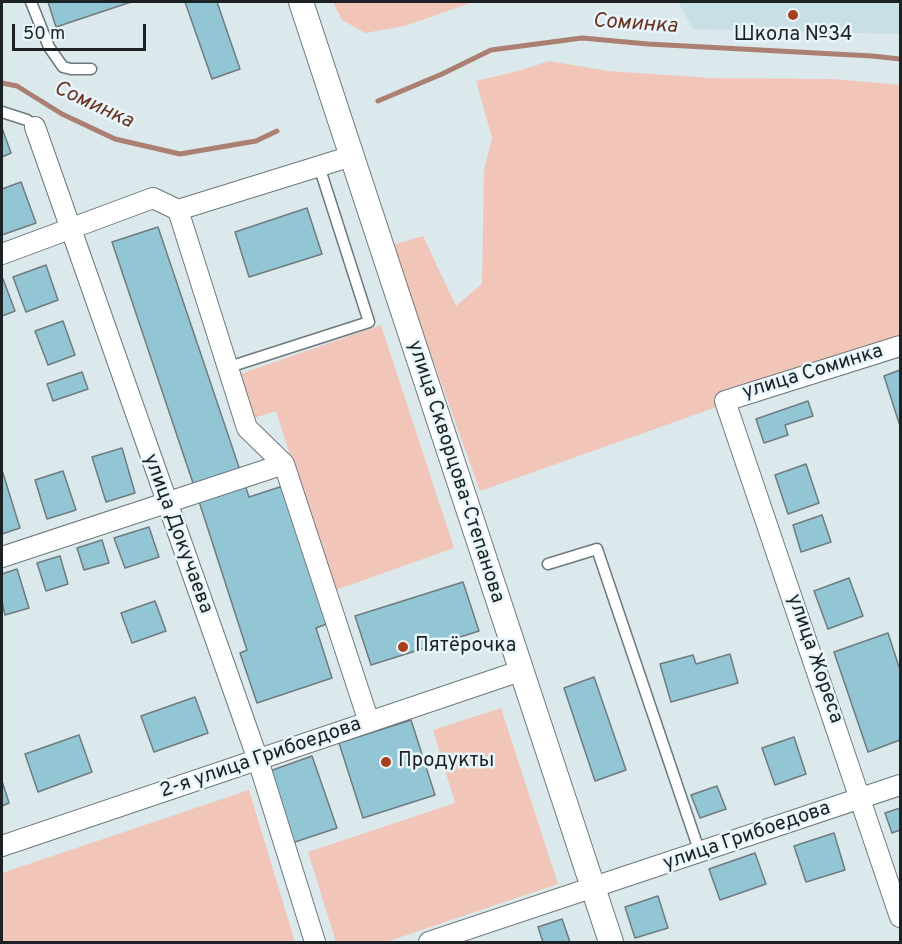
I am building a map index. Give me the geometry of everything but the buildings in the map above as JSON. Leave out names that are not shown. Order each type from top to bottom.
[{"type":"street","name":"улица Скворцова-Степанова","points":[[301,2],[611,942]]},
{"type":"street","name":"улица Докучаева","points":[[35,127],[258,760],[315,942]]},
{"type":"street","points":[[2,254],[153,198],[178,210],[352,156]]},
{"type":"street","points":[[178,210],[226,368],[247,428],[284,464],[369,722]]},
{"type":"street","name":"улица Соминка","points":[[725,401],[900,346]]},
{"type":"street","name":"улица Жореса","points":[[725,401],[862,798],[900,917]]},
{"type":"street","points":[[2,557],[284,464]]},
{"type":"street","name":"2-я улица Грибоедова","points":[[2,846],[520,671]]},
{"type":"street","name":"улица Грибоедова","points":[[593,888],[900,785]]},
{"type":"street","points":[[429,942],[593,888]]},
{"type":"lane","points":[[31,2],[49,47],[63,67],[91,69]]},
{"type":"lane","points":[[2,112],[27,120],[35,127]]},
{"type":"lane","points":[[226,368],[369,322],[319,166]]},
{"type":"lane","points":[[548,564],[597,549],[700,853]]},
{"type":"shaded area","points":[[333,2],[473,2],[405,26],[365,33],[342,20]]},
{"type":"shaded area","name":"Школа №34","points":[[678,2],[900,2],[900,34],[693,29]]},
{"type":"shaded area","points":[[549,61],[608,71],[711,78],[832,79],[900,85],[900,342],[480,491],[392,245],[423,236],[456,306],[482,284],[484,171],[492,138],[476,81]]},
{"type":"shaded area","points":[[381,325],[454,548],[333,591],[276,411],[251,419],[237,375]]},
{"type":"shaded area","points":[[501,708],[558,884],[386,942],[336,942],[308,852],[455,803],[433,730]]},
{"type":"shaded area","points":[[249,790],[295,942],[2,942],[2,873]]},
{"type":"waterway","name":"Соминка","points":[[378,101],[491,50],[582,38],[900,59]]},
{"type":"waterway","name":"Соминка","points":[[2,83],[17,86],[62,114],[115,139],[180,154],[256,141],[277,131]]},
{"type":"place","name":"Школа №34","points":[[793,15]]},
{"type":"place","name":"Пятёрочка","points":[[403,647]]},
{"type":"place","name":"Продукты","points":[[386,762]]}]
